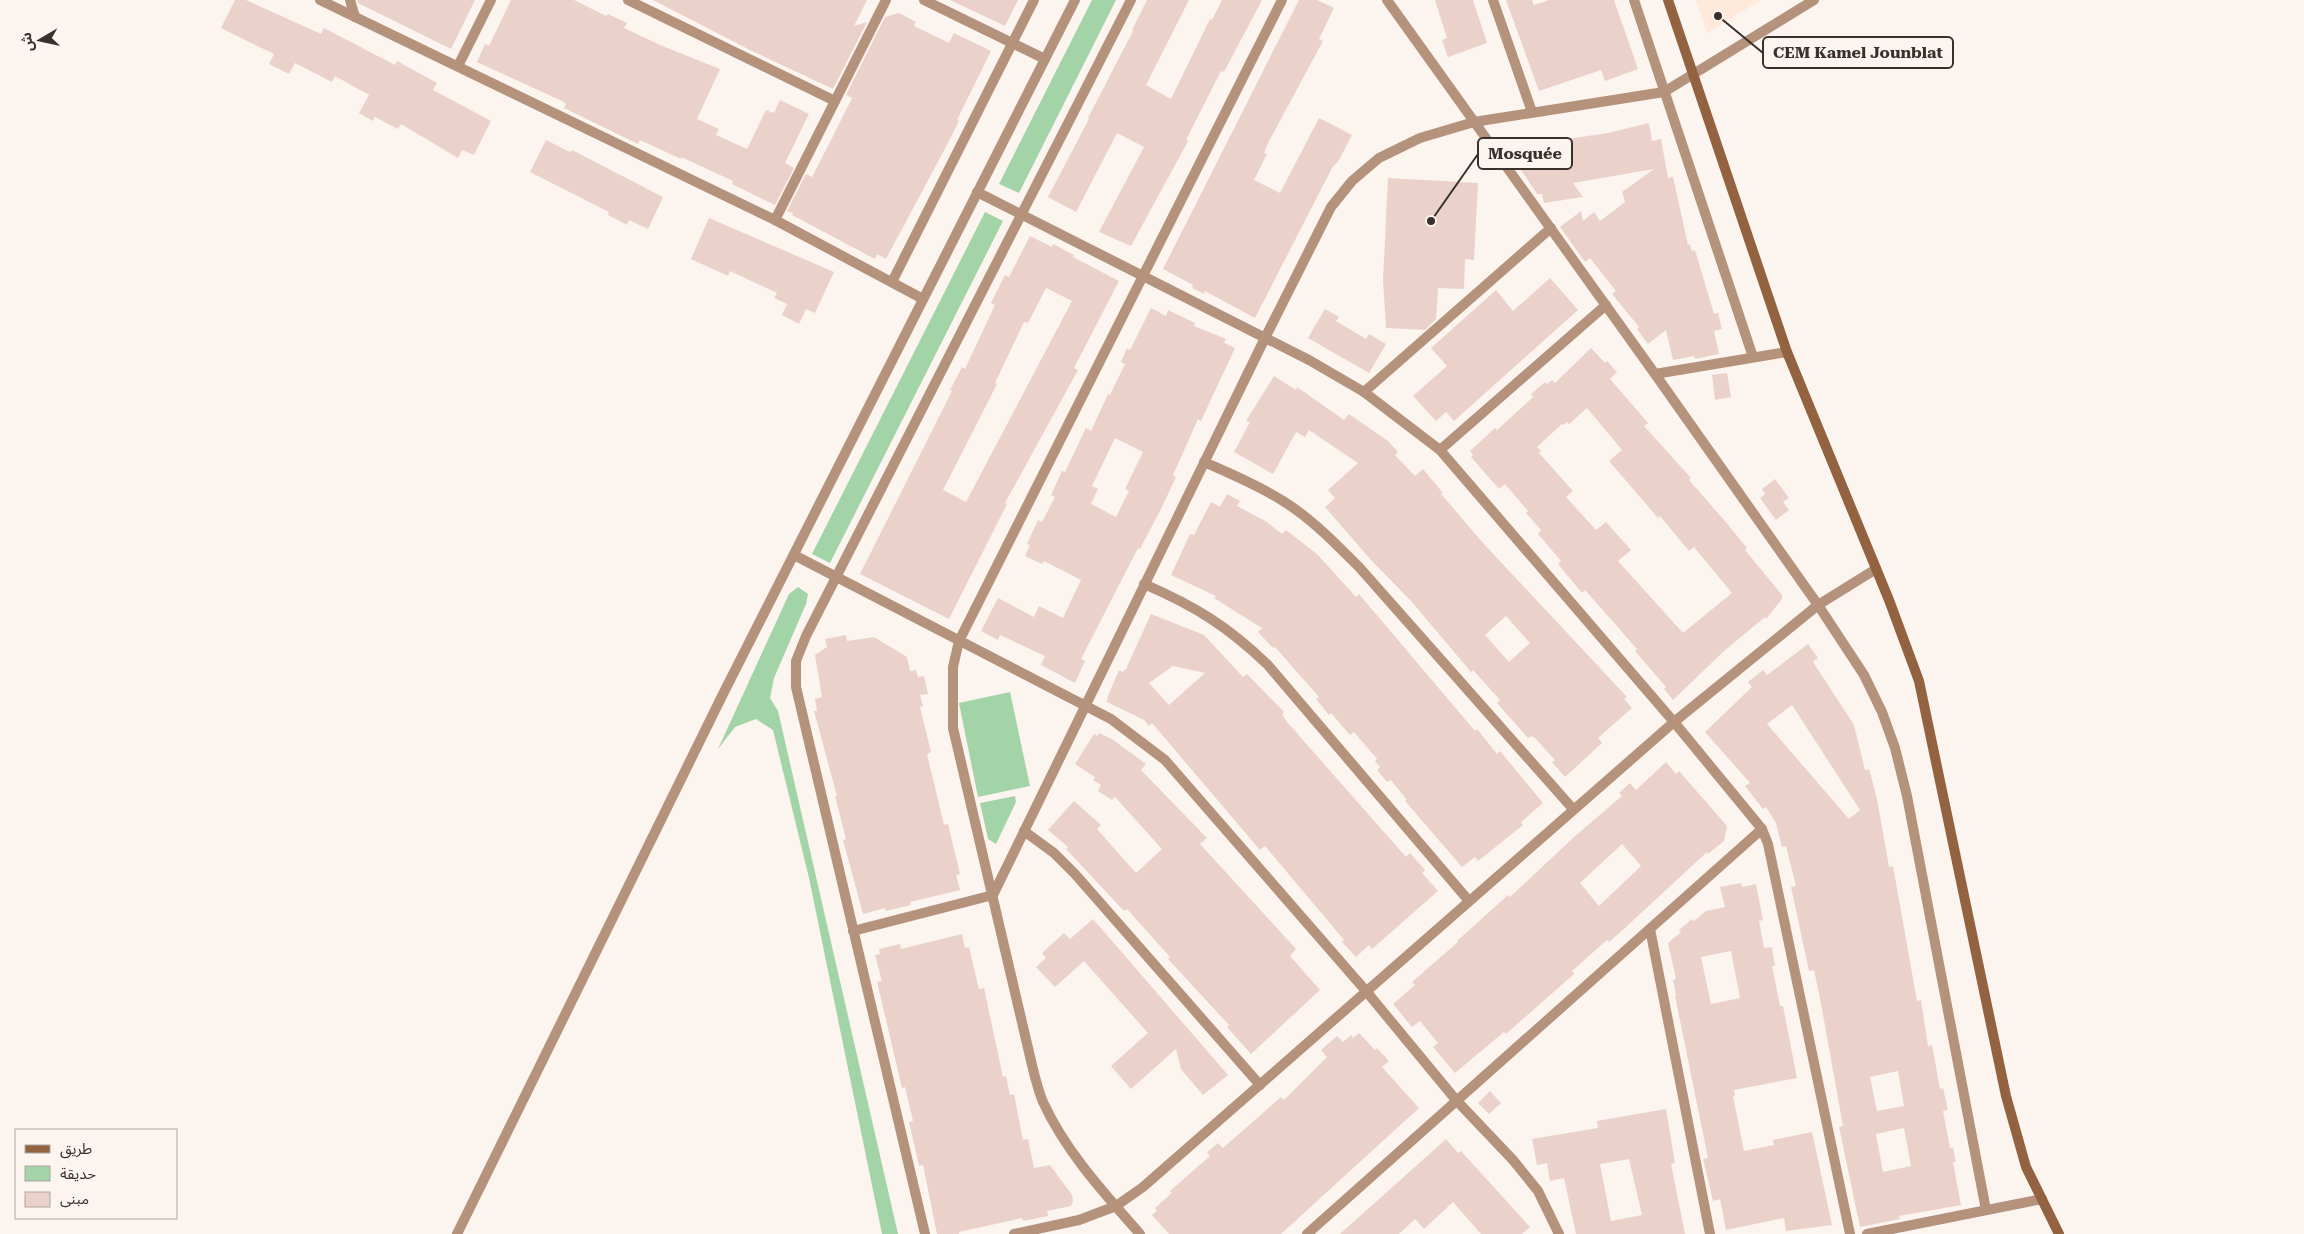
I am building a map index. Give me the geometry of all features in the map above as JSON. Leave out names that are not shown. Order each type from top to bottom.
[{"type":"main road","points":[[1668,0],[1787,352],[1876,569],[1919,681],[2006,1096],[2026,1167],[2059,1234]]},
{"type":"street","points":[[320,0],[775,220],[923,298]]},
{"type":"street","points":[[350,0],[355,17]]},
{"type":"street","points":[[458,66],[491,0]]},
{"type":"street","points":[[628,0],[835,101]]},
{"type":"street","points":[[775,220],[886,0]]},
{"type":"street","points":[[924,0],[1045,59]]},
{"type":"street","points":[[892,282],[1034,0]]},
{"type":"street","points":[[457,1234],[794,555],[1075,0]]},
{"type":"street","points":[[925,1234],[796,687],[796,661],[836,578],[1131,0]]},
{"type":"street","points":[[1140,1234],[1084,1170],[1060,1134],[1043,1101],[1032,1065],[953,728],[951,701],[953,667],[959,641],[1282,0]]},
{"type":"street","points":[[1386,0],[1655,374],[1818,606],[1864,675],[1882,712],[1895,748],[1907,796],[1986,1210]]},
{"type":"street","points":[[1492,0],[1532,112]]},
{"type":"street","points":[[1634,0],[1753,357]]},
{"type":"street","points":[[854,931],[993,895],[1084,705],[1265,338],[1331,207],[1352,181],[1379,158],[1403,146],[1420,138],[1474,122],[1664,92],[1814,0]]},
{"type":"street","points":[[977,192],[1309,360],[1364,392],[1440,450],[1674,722],[1762,829],[1768,844],[1850,1234]]},
{"type":"street","points":[[1364,392],[1551,228]]},
{"type":"street","points":[[1440,450],[1606,305]]},
{"type":"street","points":[[1655,374],[1787,352]]},
{"type":"street","points":[[1204,462],[1249,482],[1284,501],[1326,534],[1359,567],[1573,809]]},
{"type":"street","points":[[794,555],[1111,719],[1165,760],[1366,992],[1456,1100],[1513,1160],[1538,1191],[1560,1234]]},
{"type":"street","points":[[1014,1234],[1079,1220],[1116,1206],[1143,1187],[1674,722],[1818,606],[1876,569]]},
{"type":"street","points":[[1144,584],[1180,599],[1210,616],[1238,637],[1268,664],[1469,901]]},
{"type":"street","points":[[1307,1234],[1762,829]]},
{"type":"street","points":[[1024,830],[1054,853],[1075,874],[1260,1085]]},
{"type":"street","points":[[1650,928],[1710,1234]]},
{"type":"street","points":[[1867,1234],[2042,1199]]},
{"type":"shaded area","points":[[1696,0],[1761,0],[1707,33]]},
{"type":"green space","points":[[1092,0],[1116,0],[1019,193],[999,184]]},
{"type":"green space","points":[[985,212],[1003,221],[830,563],[812,554]]},
{"type":"green space","points":[[798,587],[808,594],[806,604],[774,678],[770,698],[778,711],[898,1234],[882,1234],[809,878],[773,730],[756,719],[735,727],[718,749],[789,594]]},
{"type":"green space","points":[[1010,692],[1030,786],[978,797],[959,703]]},
{"type":"green space","points":[[1015,796],[1016,802],[996,844],[988,839],[980,803]]},
{"type":"building","points":[[235,0],[246,0],[321,34],[324,28],[395,65],[397,61],[437,83],[433,90],[491,121],[474,155],[462,150],[458,158],[401,124],[398,129],[375,117],[373,121],[359,113],[369,95],[335,76],[332,82],[295,63],[289,74],[269,64],[274,54],[221,28]]},
{"type":"building","points":[[357,0],[475,0],[451,49],[358,3]]},
{"type":"building","points":[[511,0],[574,0],[606,16],[608,14],[627,23],[624,28],[720,69],[697,119],[719,129],[716,135],[747,149],[766,110],[774,113],[780,100],[809,114],[785,163],[794,168],[775,205],[732,184],[733,181],[681,157],[681,159],[640,140],[638,144],[564,108],[566,104],[562,101],[477,62],[485,44],[489,46]]},
{"type":"building","points":[[653,0],[867,0],[854,26],[867,22],[833,89],[750,50]]},
{"type":"building","points":[[950,0],[1018,0],[1005,26]]},
{"type":"building","points":[[1147,0],[1189,0],[1146,85],[1171,99],[1210,19],[1212,20],[1222,0],[1262,0],[1224,72],[1221,71],[1186,140],[1188,141],[1131,246],[1099,232],[1144,147],[1117,133],[1076,212],[1048,197],[1089,119]]},
{"type":"building","points":[[1299,0],[1317,0],[1334,8],[1319,39],[1323,41],[1269,141],[1264,153],[1267,154],[1254,180],[1280,193],[1319,118],[1352,135],[1339,160],[1332,168],[1255,318],[1205,291],[1204,294],[1192,288],[1193,285],[1163,269]]},
{"type":"building","points":[[1435,0],[1473,0],[1487,43],[1448,57],[1442,40],[1447,38]]},
{"type":"building","points":[[1506,0],[1532,0],[1534,5],[1549,0],[1614,0],[1638,69],[1605,81],[1601,70],[1539,91]]},
{"type":"building","points":[[899,13],[916,22],[914,26],[949,43],[954,33],[991,51],[957,120],[959,121],[949,141],[886,259],[877,254],[875,259],[787,211],[806,174],[812,177],[831,140],[852,98],[846,95],[885,17]]},
{"type":"building","points":[[1649,123],[1652,141],[1661,139],[1668,178],[1673,177],[1688,245],[1690,244],[1692,251],[1695,250],[1714,314],[1718,313],[1722,329],[1714,331],[1719,354],[1695,359],[1694,356],[1673,360],[1666,330],[1648,344],[1637,329],[1639,327],[1612,294],[1616,291],[1590,258],[1585,262],[1560,227],[1581,211],[1583,221],[1594,212],[1600,221],[1625,202],[1622,192],[1654,169],[1573,183],[1583,197],[1544,203],[1542,194],[1537,194],[1511,155],[1527,145],[1608,133]]},
{"type":"building","points":[[546,140],[570,152],[572,150],[663,197],[648,229],[629,220],[627,225],[608,215],[609,212],[530,172]]},
{"type":"building","points":[[1388,178],[1478,183],[1474,260],[1465,259],[1464,289],[1438,288],[1436,319],[1425,330],[1386,328],[1383,280]]},
{"type":"building","points":[[709,218],[834,272],[815,313],[806,309],[799,324],[782,315],[787,304],[774,298],[777,293],[730,271],[728,276],[691,259]]},
{"type":"building","points":[[1030,236],[1052,247],[1053,244],[1074,255],[1073,257],[1119,281],[1074,368],[1078,370],[1005,503],[1007,504],[949,619],[860,574],[952,391],[950,390],[962,367],[965,369],[995,305],[991,303],[1005,275],[1009,277]],"holes":[[[1046,288],[1072,301],[966,502],[943,490],[997,384],[995,383],[1024,322],[1028,323]]]},
{"type":"building","points":[[1550,278],[1578,310],[1454,421],[1446,412],[1436,421],[1413,396],[1447,366],[1431,348],[1496,290],[1513,311]]},
{"type":"building","points":[[1151,308],[1166,316],[1168,310],[1195,323],[1194,326],[1226,339],[1224,343],[1235,348],[1201,421],[1198,419],[1173,475],[1176,477],[1162,507],[1140,549],[1138,548],[1081,659],[1085,661],[1075,683],[1041,665],[1045,656],[1000,635],[998,640],[981,631],[998,598],[1034,617],[1039,606],[1063,618],[1081,580],[1044,561],[1042,564],[1025,556],[1030,545],[1027,544],[1038,520],[1042,522],[1055,497],[1051,495],[1062,471],[1065,472],[1086,428],[1091,431],[1108,394],[1110,395],[1125,364],[1121,362],[1127,348],[1130,350]],"holes":[[[1115,438],[1143,452],[1125,489],[1129,491],[1116,517],[1091,504],[1098,489],[1092,486]]]},
{"type":"building","points":[[1325,309],[1339,317],[1336,321],[1366,339],[1369,334],[1386,344],[1369,373],[1308,338]]},
{"type":"building","points":[[1591,348],[1605,363],[1607,361],[1617,372],[1610,379],[1648,423],[1644,426],[1691,478],[1689,480],[1747,548],[1745,550],[1782,595],[1782,599],[1766,619],[1765,617],[1724,651],[1673,700],[1664,689],[1666,687],[1635,651],[1637,649],[1585,590],[1582,593],[1558,564],[1561,561],[1538,534],[1541,530],[1526,513],[1528,511],[1505,484],[1499,489],[1471,457],[1473,455],[1470,451],[1495,428],[1497,430],[1533,397],[1531,394],[1545,382],[1547,384],[1552,380],[1555,383]],"holes":[[[1587,408],[1622,450],[1609,461],[1658,518],[1660,516],[1689,551],[1694,547],[1732,593],[1683,633],[1618,561],[1631,550],[1606,522],[1596,530],[1566,497],[1573,491],[1539,453],[1541,451],[1537,447],[1562,424],[1567,422],[1569,424]]]},
{"type":"building","points":[[1727,373],[1731,397],[1715,400],[1712,375]]},
{"type":"building","points":[[1274,376],[1296,390],[1297,387],[1344,420],[1349,414],[1388,441],[1398,452],[1395,455],[1415,476],[1423,469],[1443,493],[1441,494],[1483,543],[1627,697],[1624,699],[1632,708],[1598,738],[1602,743],[1565,777],[1552,762],[1555,760],[1536,739],[1531,736],[1528,738],[1497,703],[1500,700],[1473,670],[1471,672],[1411,601],[1371,560],[1325,507],[1335,498],[1328,490],[1358,463],[1309,430],[1305,437],[1296,432],[1273,474],[1234,452],[1250,422],[1246,421]],"holes":[[[1506,616],[1530,643],[1509,662],[1485,635]]]},
{"type":"building","points":[[1775,479],[1789,498],[1783,502],[1789,510],[1776,520],[1760,498],[1765,494],[1762,489]]},
{"type":"building","points":[[1227,494],[1240,501],[1237,506],[1267,522],[1282,534],[1286,530],[1317,554],[1356,597],[1359,594],[1475,731],[1477,729],[1497,754],[1500,751],[1543,803],[1521,822],[1523,825],[1478,861],[1475,857],[1462,867],[1405,801],[1407,800],[1391,780],[1387,782],[1377,770],[1380,767],[1375,761],[1377,759],[1354,732],[1350,735],[1331,713],[1329,715],[1316,699],[1319,697],[1275,647],[1273,648],[1258,632],[1262,628],[1214,598],[1216,596],[1171,575],[1190,534],[1194,535],[1211,502],[1220,507]]},
{"type":"building","points":[[1151,614],[1204,635],[1243,677],[1247,674],[1284,712],[1282,714],[1287,722],[1406,857],[1410,853],[1425,870],[1422,873],[1438,891],[1372,949],[1369,945],[1356,957],[1265,846],[1260,850],[1152,723],[1149,726],[1144,720],[1107,702],[1119,670],[1122,672],[1126,669]],"holes":[[[1173,666],[1205,673],[1169,705],[1149,683]]]},
{"type":"building","points":[[846,635],[847,641],[874,637],[907,657],[910,671],[916,670],[918,677],[924,676],[928,694],[920,695],[923,706],[920,707],[931,752],[927,754],[944,825],[948,824],[960,874],[956,875],[960,890],[910,902],[911,905],[886,911],[885,908],[863,914],[843,840],[846,839],[835,796],[837,796],[814,711],[817,711],[815,699],[822,697],[815,655],[827,647],[825,639]]},
{"type":"building","points":[[1808,644],[1818,658],[1813,662],[1854,725],[1865,770],[1869,769],[1877,799],[1889,867],[1893,866],[1917,1001],[1921,1000],[1928,1046],[1932,1045],[1940,1089],[1943,1088],[1948,1110],[1943,1111],[1950,1148],[1953,1148],[1956,1162],[1953,1162],[1961,1205],[1899,1216],[1900,1219],[1860,1227],[1839,1127],[1843,1126],[1820,998],[1814,970],[1809,971],[1791,887],[1796,886],[1786,846],[1782,847],[1776,823],[1766,807],[1763,809],[1745,786],[1750,783],[1705,732],[1752,687],[1748,682],[1763,670],[1767,675]],"holes":[[[1792,705],[1860,810],[1849,819],[1767,724]],[[1898,1071],[1904,1106],[1877,1111],[1870,1077]],[[1904,1128],[1911,1166],[1883,1172],[1876,1134]]]},
{"type":"building","points":[[1099,733],[1112,739],[1146,764],[1141,770],[1207,838],[1200,844],[1296,949],[1290,956],[1320,990],[1251,1054],[1227,1027],[1229,1025],[1168,959],[1170,957],[1127,909],[1124,911],[1066,849],[1068,847],[1048,830],[1074,801],[1101,825],[1097,829],[1136,873],[1162,849],[1115,797],[1112,800],[1098,791],[1101,785],[1093,780],[1095,777],[1075,764],[1094,734],[1097,736]]},
{"type":"building","points":[[1666,762],[1676,774],[1679,771],[1727,826],[1724,841],[1708,854],[1707,852],[1609,942],[1607,940],[1572,971],[1574,974],[1506,1034],[1504,1032],[1455,1073],[1433,1047],[1438,1043],[1420,1021],[1412,1027],[1393,1004],[1415,985],[1412,982],[1457,941],[1508,895],[1510,897],[1574,837],[1622,796],[1619,793],[1630,783],[1636,790]],"holes":[[[1622,844],[1641,866],[1599,906],[1580,883]]]},
{"type":"building","points":[[1741,883],[1742,887],[1756,884],[1763,920],[1759,921],[1764,948],[1772,947],[1775,966],[1772,966],[1780,1006],[1783,1006],[1797,1078],[1734,1090],[1735,1096],[1733,1096],[1744,1151],[1774,1145],[1773,1140],[1812,1132],[1832,1225],[1786,1231],[1784,1218],[1726,1230],[1720,1199],[1713,1201],[1703,1159],[1708,1158],[1675,996],[1673,980],[1676,979],[1668,943],[1692,919],[1694,921],[1706,911],[1725,907],[1720,887]],"holes":[[[1731,951],[1740,998],[1711,1004],[1701,957]]]},
{"type":"building","points":[[1093,919],[1228,1075],[1203,1095],[1181,1069],[1176,1049],[1131,1089],[1111,1066],[1148,1033],[1084,961],[1055,987],[1036,967],[1046,958],[1042,953],[1064,933],[1070,939]]},
{"type":"building","points":[[962,934],[965,948],[969,947],[979,989],[984,988],[1003,1077],[1006,1076],[1010,1095],[1014,1094],[1023,1140],[1028,1139],[1034,1168],[1050,1165],[1072,1195],[1073,1201],[1071,1206],[1047,1211],[1048,1216],[1023,1221],[1022,1218],[959,1232],[959,1234],[937,1234],[923,1165],[919,1166],[909,1122],[913,1121],[905,1087],[902,1088],[877,982],[882,981],[875,955],[880,954],[879,949],[900,944],[901,949]]},
{"type":"building","points":[[1359,1033],[1375,1050],[1377,1048],[1389,1061],[1382,1067],[1419,1108],[1281,1234],[1169,1234],[1152,1215],[1157,1211],[1155,1208],[1172,1193],[1170,1191],[1210,1156],[1207,1152],[1218,1143],[1223,1148],[1281,1097],[1284,1100],[1327,1057],[1321,1050],[1337,1036],[1343,1042],[1351,1035],[1353,1038]]},
{"type":"building","points":[[1490,1091],[1501,1103],[1489,1114],[1478,1103]]},
{"type":"building","points":[[1666,1109],[1675,1163],[1671,1164],[1685,1234],[1576,1234],[1564,1178],[1550,1181],[1547,1163],[1537,1165],[1532,1139],[1598,1128],[1597,1121]],"holes":[[[1629,1159],[1642,1215],[1611,1221],[1600,1164]]]},
{"type":"building","points":[[1446,1139],[1458,1153],[1461,1151],[1530,1227],[1522,1234],[1481,1234],[1453,1202],[1424,1229],[1415,1219],[1399,1234],[1340,1234]]},
{"type":"place","name":"CEM Kamel Jounblat","points":[[1718,16]]},
{"type":"place","name":"Mosquée","points":[[1431,221]]}]
